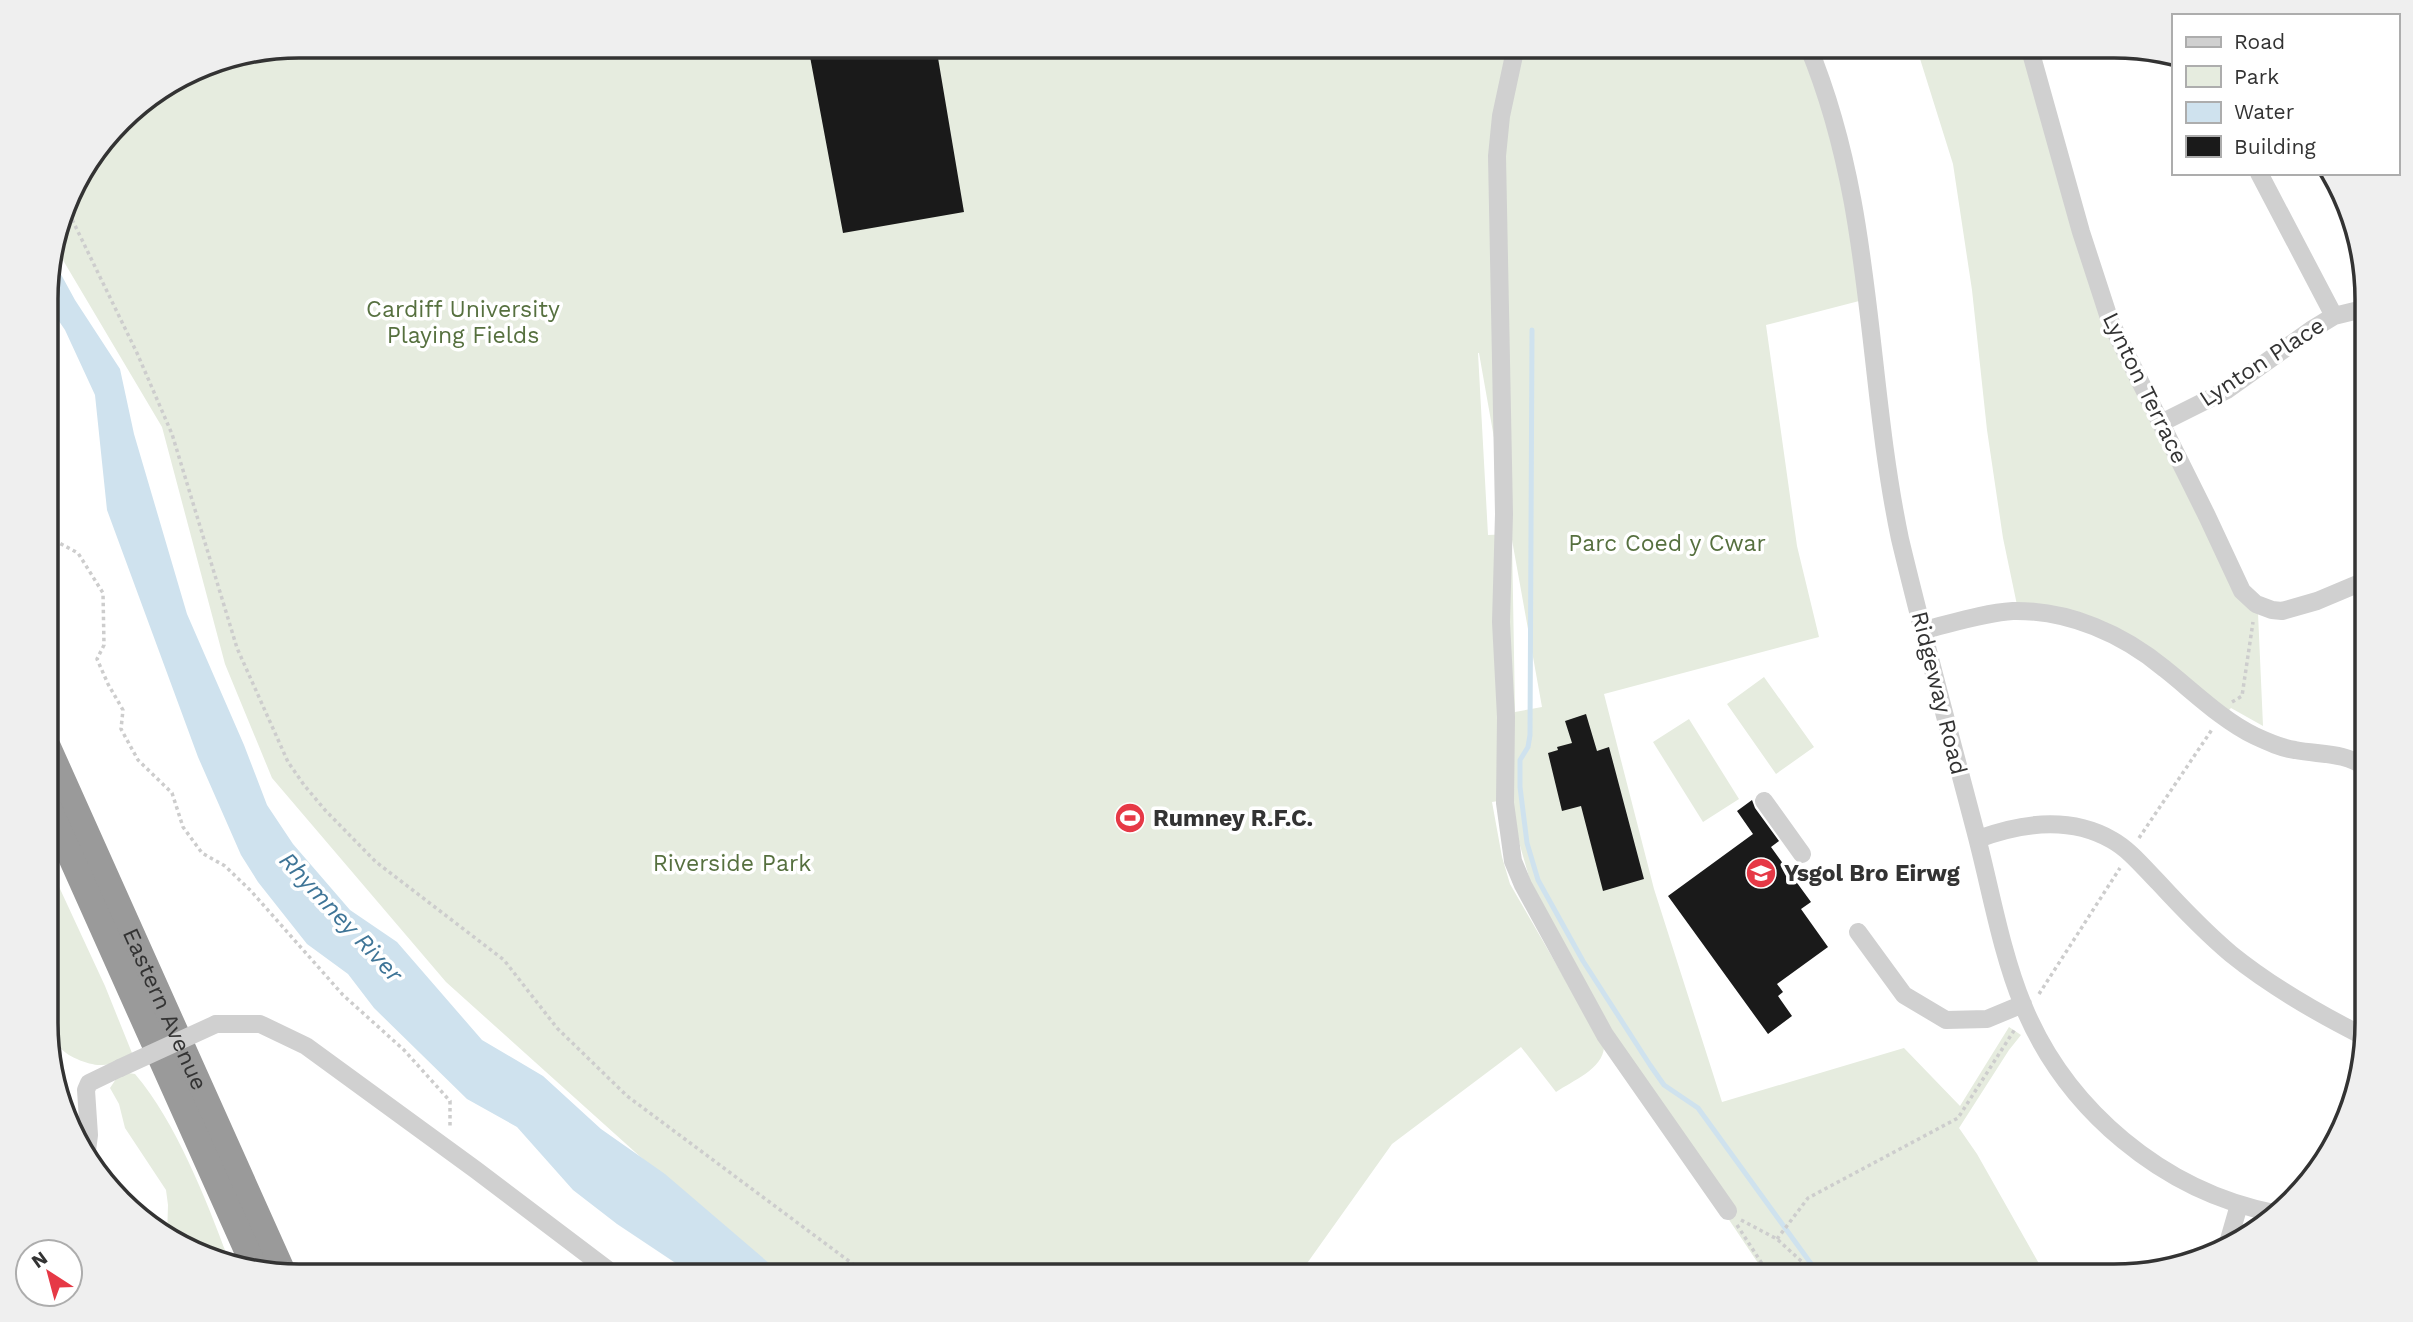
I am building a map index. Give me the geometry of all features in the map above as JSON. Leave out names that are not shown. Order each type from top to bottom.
[{"type":"highway","name":"Eastern Avenue","points":[[58,769],[279,1264]]},
{"type":"highway","name":"Eastern Avenue","points":[[58,828],[251,1260]]},
{"type":"street","points":[[1513,58],[1501,116],[1497,156],[1507,830],[1513,861],[1523,885],[1605,1035],[1728,1211]]},
{"type":"street","name":"Ridgeway Road","points":[[1812,58],[1843,146],[1859,224],[1888,480],[1909,575],[2025,1008],[2052,1060],[2088,1106],[2133,1148],[2169,1174],[2196,1188],[2239,1205],[2264,1211]]},
{"type":"street","name":"Lynton Terrace","points":[[2032,58],[2098,288],[2118,338],[2242,591],[2256,604]]},
{"type":"street","points":[[2260,175],[2334,316]]},
{"type":"street","name":"Lynton Place","points":[[2161,423],[2227,390],[2334,316],[2355,311]]},
{"type":"street","points":[[2256,604],[2272,610],[2289,610],[2355,585]]},
{"type":"street","points":[[1924,630],[1987,614],[2014,611],[2082,622],[2104,629],[2139,649],[2222,716],[2252,735],[2293,750],[2347,757],[2355,761]]},
{"type":"street","points":[[1764,801],[1802,854]]},
{"type":"street","points":[[1978,839],[2027,825],[2060,825],[2113,840],[2130,853],[2206,931],[2257,974],[2315,1011],[2355,1032]]},
{"type":"street","points":[[1858,932],[1904,995],[1947,1020],[1987,1019],[2025,1008]]},
{"type":"street","points":[[88,1140],[86,1090],[89,1083],[216,1024],[260,1024],[306,1046],[600,1264]]},
{"type":"street","points":[[2231,1234],[2239,1205]]},
{"type":"path","points":[[72,219],[137,353],[172,434],[237,648],[288,762],[304,785],[376,862],[504,960],[557,1028],[627,1096],[853,1264]]},
{"type":"path","points":[[58,542],[78,553],[103,593],[104,645],[97,659],[123,710],[121,729],[138,760],[172,793],[183,827],[202,853],[225,866],[251,891],[343,995],[404,1050],[450,1101],[451,1152]]},
{"type":"path","points":[[1777,1239],[1808,1198],[1958,1118],[2025,1008],[2232,701],[2242,696],[2256,604]]},
{"type":"path","points":[[1728,1211],[1777,1239],[1804,1264]]},
{"type":"path","points":[[1728,1211],[1762,1264]]},
{"type":"green space","points":[[283,58],[1805,58],[1835,148],[1863,300],[1766,325],[1797,546],[1819,637],[1604,694],[1654,889],[1722,1102],[1904,1048],[1960,1106],[2009,1027],[2021,1035],[1959,1128],[1977,1154],[2039,1264],[1758,1264],[1699,1175],[1611,1032],[1531,884],[1511,799],[1492,802],[1510,884],[1604,1047],[1602,1055],[1586,1074],[1556,1092],[1521,1047],[1392,1144],[1307,1264],[760,1264],[446,982],[272,778],[225,664],[162,427],[61,257],[62,252],[76,207],[90,178],[118,140],[140,118],[178,90],[207,76],[252,62]],"holes":[[[1479,353],[1511,534],[1488,535]],[[1512,540],[1542,707],[1515,712]]]},
{"type":"green space","points":[[1920,58],[2025,58],[2090,285],[2258,613],[2263,726],[2231,708],[2228,711],[2167,661],[2017,605],[2003,538],[1987,430],[1972,290],[1953,164]]},
{"type":"green space","points":[[1764,677],[1814,747],[1776,774],[1727,704]]},
{"type":"green space","points":[[1689,719],[1739,799],[1703,822],[1653,742]]},
{"type":"green space","points":[[58,885],[105,986],[132,1053],[114,1063],[97,1065],[72,1057],[62,1050],[58,1023]]},
{"type":"green space","points":[[128,1073],[135,1074],[164,1115],[200,1187],[226,1252],[167,1225],[166,1190],[125,1128],[119,1104],[110,1088],[116,1079]]},
{"type":"water","name":"Rhymney River","points":[[59,272],[120,369],[134,434],[187,614],[267,805],[293,844],[350,910],[397,942],[482,1040],[543,1076],[601,1129],[665,1174],[770,1264],[677,1264],[617,1224],[573,1190],[517,1127],[467,1099],[374,1008],[348,974],[307,944],[258,882],[241,855],[198,757],[107,510],[95,395],[58,320]]},
{"type":"building","points":[[810,58],[938,58],[964,212],[843,233]]},
{"type":"building","points":[[1586,714],[1597,751],[1609,747],[1644,879],[1603,891],[1581,806],[1562,811],[1548,753],[1572,743],[1565,721]]},
{"type":"building","points":[[1752,800],[1779,841],[1771,847],[1811,902],[1801,909],[1828,947],[1777,984],[1783,992],[1778,996],[1792,1016],[1768,1034],[1668,896],[1753,834],[1737,811]]},
{"type":"waterway","points":[[1532,330],[1530,735],[1528,747],[1520,760],[1520,787],[1527,843],[1538,880],[1583,961],[1664,1085],[1698,1108],[1811,1264]]},
{"type":"place","name":"Rumney R.F.C.","points":[[1130,818]]},
{"type":"place","name":"Ysgol Bro Eirwg","points":[[1761,873]]},
{"type":"park label","name":"Cardiff University Playing Fields","points":[[463,322]]},
{"type":"park label","name":"Parc Coed y Cwar","points":[[1667,543]]},
{"type":"park label","name":"Riverside Park","points":[[732,863]]}]
